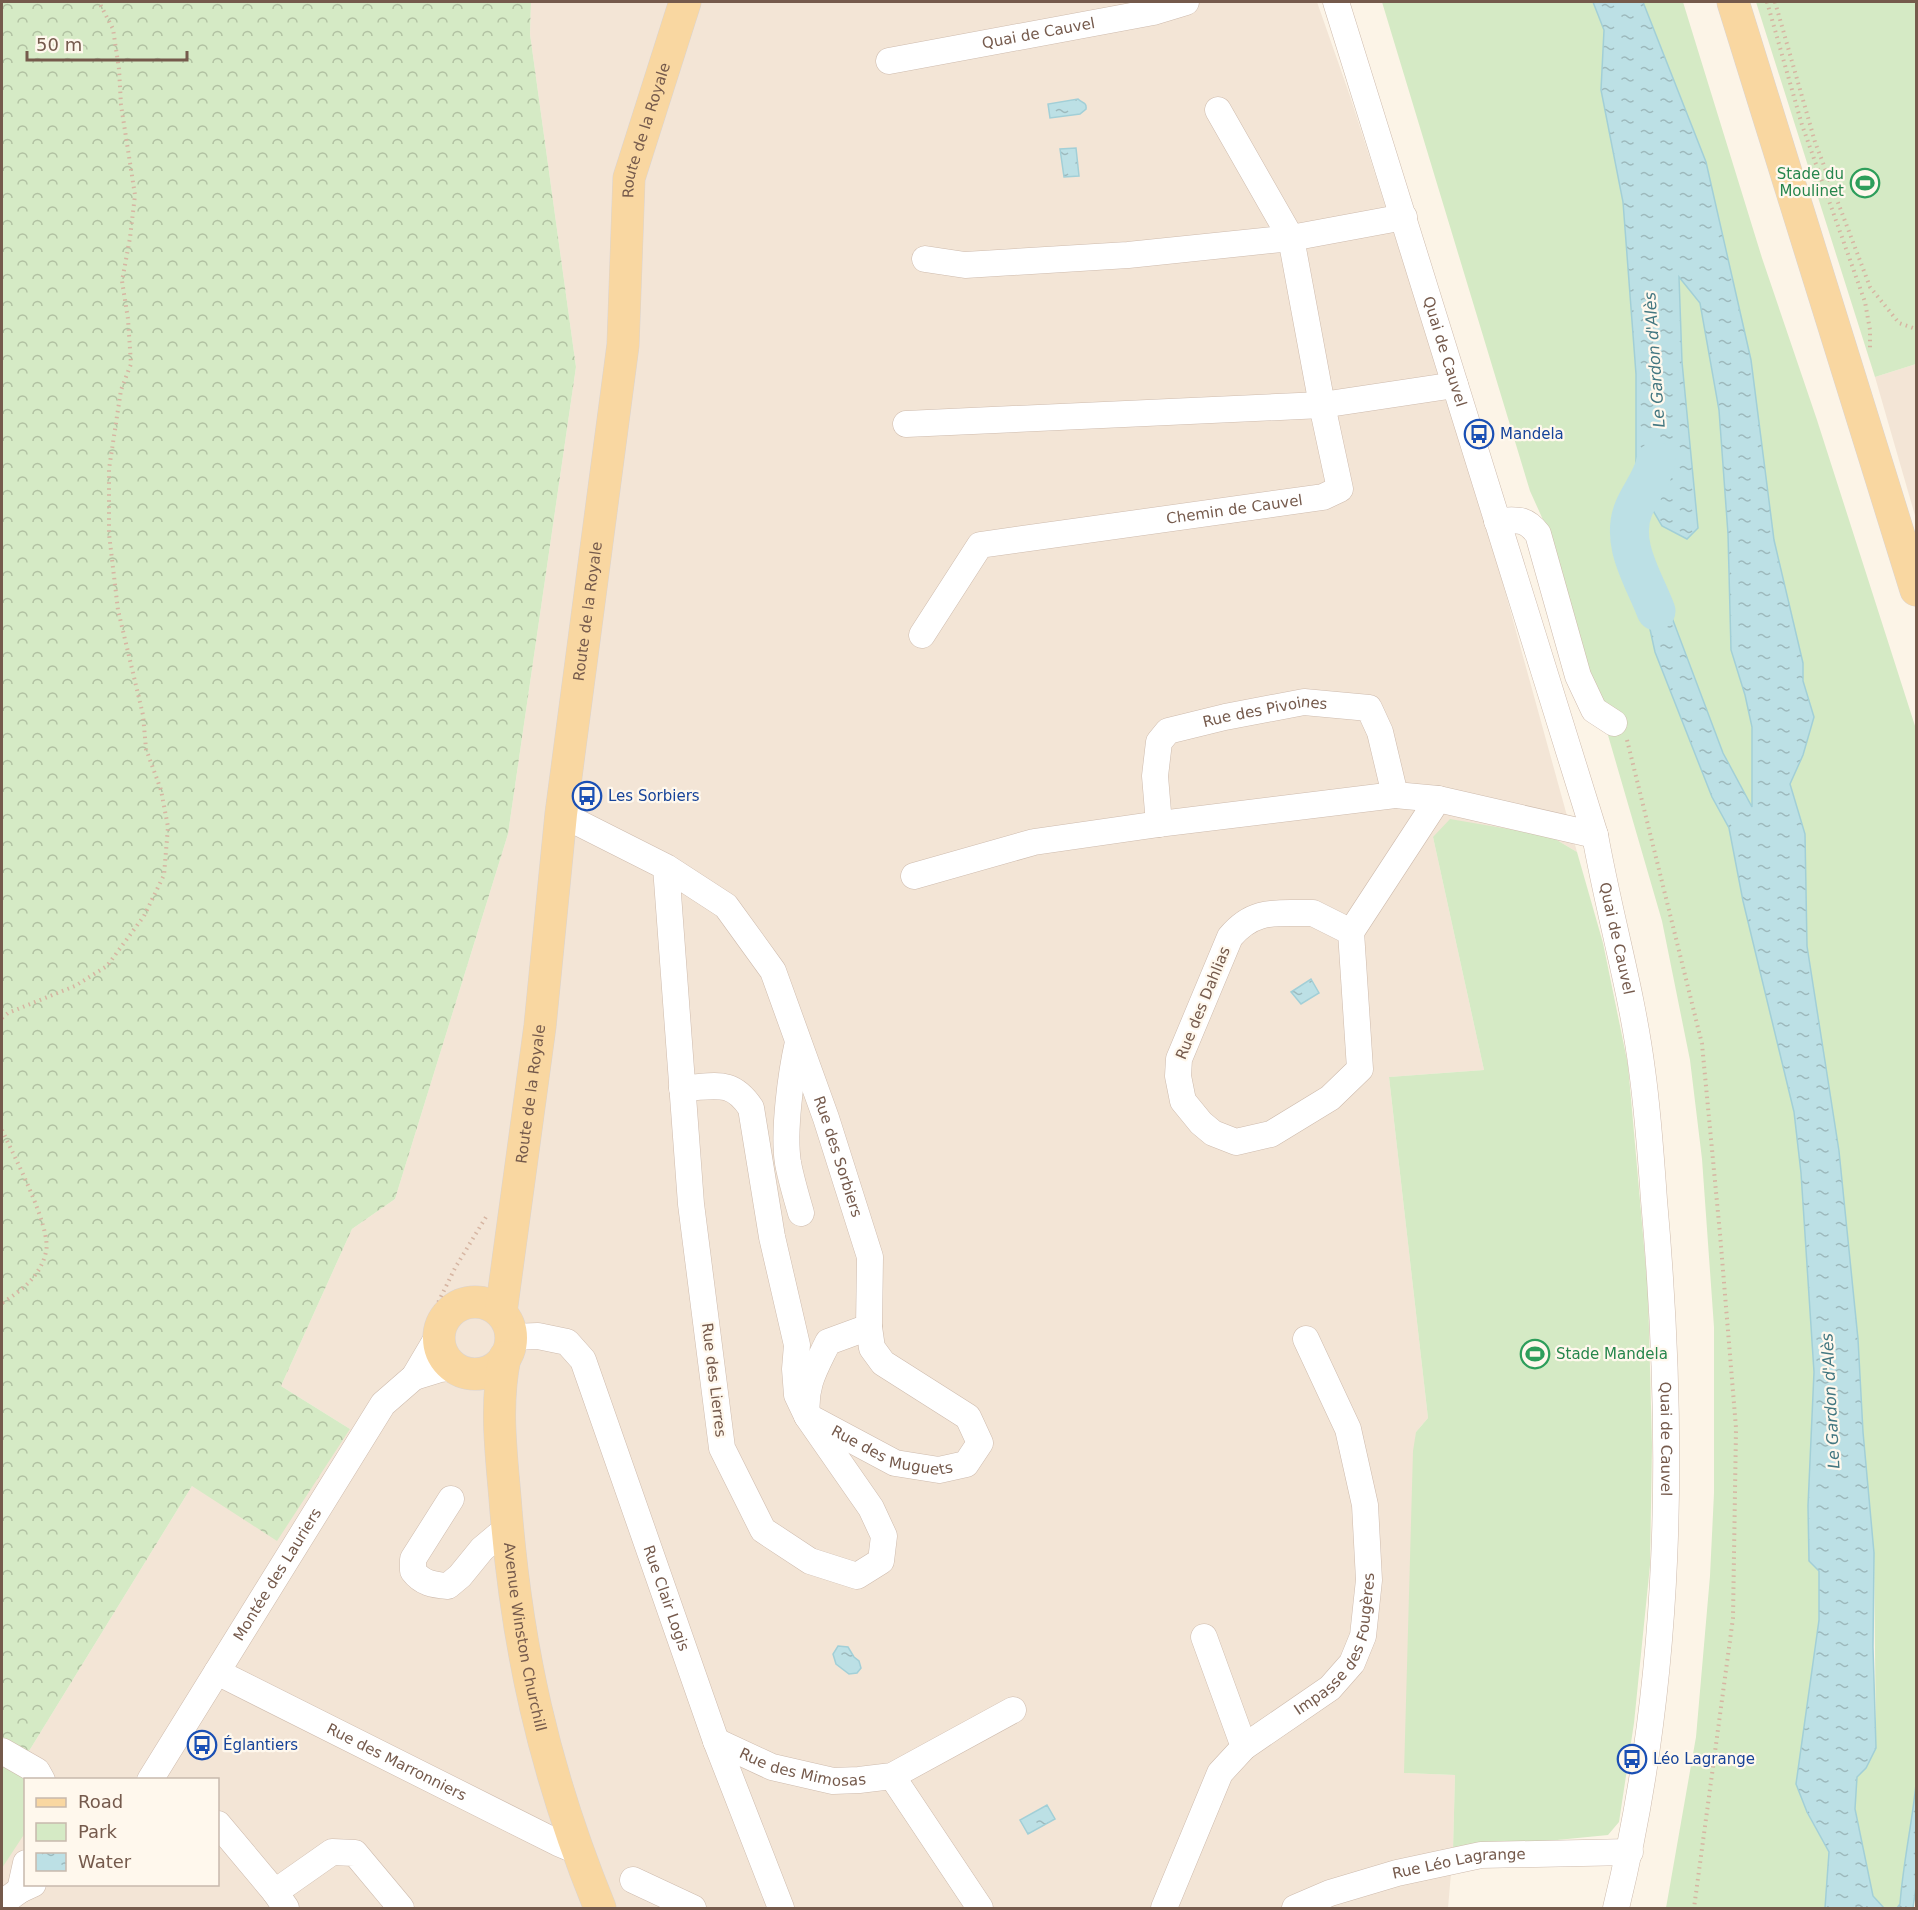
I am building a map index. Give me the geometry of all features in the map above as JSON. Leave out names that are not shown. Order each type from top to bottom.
[{"type":"main road","name":"Route de la Royale","points":[[468,1302],[480,1288],[502,1218],[540,1026],[561,814],[623,345],[629,178],[686,2]]},
{"type":"main road","points":[[1733,2],[1917,590]]},
{"type":"main road","name":"Route de la Royale","points":[[502,1218],[506,1336]]},
{"type":"main road","points":[[464,1370],[491,1370],[506,1336],[480,1302],[468,1302],[458,1306],[443,1322],[435,1326],[443,1352],[464,1370],[498,1409]]},
{"type":"main road","name":"Avenue Winston Churchill","points":[[506,1336],[498,1409],[514,1595],[526,1668],[545,1749],[577,1851],[600,1908]]},
{"type":"street","name":"Quai de Cauvel","points":[[889,61],[1153,12],[1186,2]]},
{"type":"street","name":"Quai de Cauvel","points":[[1336,2],[1595,835],[1606,895],[1630,998],[1642,1067],[1662,1281],[1668,1462],[1665,1551],[1652,1707],[1630,1852],[1617,1908]]},
{"type":"street","name":"Chemin de Cauvel","points":[[922,635],[980,545],[1323,497],[1340,489],[1291,238],[1218,110]]},
{"type":"street","points":[[925,259],[965,265],[1128,255],[1291,238],[1404,217]]},
{"type":"street","points":[[906,424],[1322,405],[1455,384]]},
{"type":"street","points":[[1497,521],[1518,519],[1532,526],[1538,534],[1578,676],[1594,710],[1614,723]]},
{"type":"street","name":"Rue des Pivoines","points":[[1158,824],[1155,776],[1159,742],[1168,731],[1225,717],[1304,702],[1369,708],[1380,732],[1395,795]]},
{"type":"street","points":[[914,876],[1034,842],[1158,824],[1395,795],[1438,799],[1595,835]]},
{"type":"street","points":[[1351,932],[1438,799]]},
{"type":"street","name":"Rue des Sorbiers","points":[[561,814],[666,867],[726,906],[773,971],[826,1118],[870,1257],[869,1327]]},
{"type":"street","name":"Rue des Lierres","points":[[666,867],[691,1204],[722,1448],[763,1530],[810,1561],[857,1576],[881,1561],[884,1536],[871,1508],[807,1416]]},
{"type":"street","name":"Rue des Dahlias","points":[[1313,913],[1351,932],[1360,1069],[1330,1098],[1271,1134],[1236,1142],[1214,1133],[1201,1124],[1183,1101],[1178,1076],[1179,1059],[1230,937],[1241,924],[1263,914],[1313,913]]},
{"type":"street","points":[[798,1042],[787,1136],[788,1162],[801,1213]]},
{"type":"street","points":[[682,1088],[720,1086],[733,1088],[752,1108],[772,1237],[797,1345],[795,1369],[797,1395],[807,1416]]},
{"type":"street","name":"Montée des Lauriers","points":[[414,1377],[435,1326]]},
{"type":"street","points":[[807,1416],[805,1398],[811,1376],[828,1342],[869,1327]]},
{"type":"street","name":"Rue des Muguets","points":[[807,1416],[895,1463],[939,1470],[966,1464],[980,1443],[968,1417],[883,1364],[872,1348],[869,1327]]},
{"type":"street","name":"Rue Clair Logis","points":[[506,1336],[537,1336],[567,1342],[583,1360],[716,1741],[781,1908]]},
{"type":"street","name":"Impasse des Fougères","points":[[1164,1908],[1220,1773],[1244,1747],[1330,1688],[1352,1663],[1363,1636],[1369,1580],[1365,1505],[1348,1429],[1306,1339]]},
{"type":"street","name":"Montée des Lauriers","points":[[160,1775],[217,1672],[383,1404],[414,1377],[440,1369],[464,1370]]},
{"type":"street","points":[[452,1499],[413,1559],[413,1571],[419,1580],[434,1585],[448,1586],[460,1576],[482,1549],[507,1528]]},
{"type":"street","points":[[1204,1637],[1244,1747]]},
{"type":"street","name":"Rue des Marronniers","points":[[217,1672],[577,1851]]},
{"type":"street","name":"Rue des Mimosas","points":[[716,1741],[772,1767],[833,1781],[892,1776],[1013,1710]]},
{"type":"street","points":[[2,1751],[37,1771],[41,1778]]},
{"type":"street","points":[[892,1776],[980,1908]]},
{"type":"street","points":[[219,1825],[280,1900],[332,1852],[355,1854],[401,1908]]},
{"type":"street","name":"Rue Léo Lagrange","points":[[1295,1908],[1330,1893],[1397,1873],[1481,1855],[1630,1852]]},
{"type":"street","points":[[18,1893],[24,1870]]},
{"type":"street","points":[[633,1880],[693,1908]]},
{"type":"path","points":[[2,1018],[8,1013],[75,986],[107,966],[144,916],[164,875],[168,827],[161,790],[146,749],[143,716],[118,610],[109,534],[109,469],[121,390],[131,364],[128,319],[122,281],[135,195],[121,105],[113,29],[99,2]]},
{"type":"path","points":[[1775,2],[1815,142],[1870,287],[1899,323],[1917,329]]},
{"type":"path","points":[[1614,723],[1622,721],[1702,1044],[1736,1428],[1732,1618],[1694,1908]]},
{"type":"path","points":[[2,1130],[43,1226],[47,1250],[40,1268],[26,1287],[2,1303]]},
{"type":"path","points":[[435,1326],[454,1268],[502,1218]]},
{"type":"shaded area","points":[[531,2],[1317,2],[1350,96],[1482,508],[1577,852],[1550,836],[1433,837],[1484,1070],[1389,1077],[1428,1418],[1416,1432],[1405,1773],[1455,1775],[1453,1850],[1448,1908],[2,1908],[2,1759],[18,1769],[192,1486],[350,1429],[281,1386],[352,1229],[395,1199],[508,834],[576,367],[530,34]]},
{"type":"shaded area","points":[[1916,364],[1916,519],[1875,377]]},
{"type":"green space","points":[[2,2],[531,2],[530,34],[576,367],[508,834],[395,1199],[352,1229],[281,1386],[350,1429],[277,1541],[192,1486],[18,1769],[2,1759]]},
{"type":"green space","points":[[1382,2],[1593,2],[1604,30],[1601,90],[1623,202],[1636,374],[1636,483],[1633,510],[1648,502],[1662,526],[1682,362],[1679,276],[1700,303],[1719,410],[1728,534],[1729,584],[1752,727],[1752,809],[1723,753],[1651,583],[1635,563],[1655,652],[1712,797],[1729,828],[1743,901],[1794,1112],[1801,1173],[1814,1372],[1808,1506],[1809,1561],[1819,1570],[1819,1620],[1807,1813],[1829,1852],[1825,1908],[1666,1908],[1696,1737],[1710,1576],[1714,1493],[1714,1327],[1702,1159],[1690,1060],[1662,921],[1594,687],[1544,522],[1530,491]]},
{"type":"green space","points":[[1643,2],[1683,2],[1762,258],[1817,420],[1916,729],[1916,1783],[1900,1904],[1897,1908],[1884,1908],[1873,1896],[1855,1809],[1857,1777],[1866,1768],[1876,1748],[1874,1553],[1863,1432],[1858,1339],[1839,1151],[1807,946],[1805,834],[1790,784],[1803,755],[1814,717],[1803,681],[1803,663],[1774,540],[1706,162]]},
{"type":"green space","name":"Stade du Moulinet","points":[[1756,2],[1916,2],[1916,364],[1875,377]]},
{"type":"green space","name":"Stade Mandela","points":[[1450,819],[1550,836],[1577,852],[1603,943],[1628,1065],[1648,1291],[1652,1446],[1650,1565],[1634,1723],[1619,1822],[1608,1835],[1453,1850],[1455,1775],[1404,1773],[1413,1451],[1416,1432],[1428,1418],[1389,1077],[1484,1070],[1433,837]]},
{"type":"green space","points":[[2,1759],[34,1778],[24,1778],[24,1835],[2,1868]]},
{"type":"water","points":[[1593,2],[1643,2],[1706,162],[1751,360],[1774,540],[1803,663],[1803,681],[1814,717],[1803,755],[1790,784],[1805,834],[1807,946],[1839,1151],[1858,1339],[1863,1432],[1874,1553],[1873,1647],[1876,1748],[1866,1768],[1857,1777],[1855,1809],[1873,1896],[1884,1908],[1825,1908],[1829,1852],[1807,1812],[1796,1784],[1819,1620],[1819,1571],[1809,1561],[1808,1506],[1814,1372],[1801,1173],[1794,1112],[1743,901],[1729,828],[1712,797],[1655,652],[1635,561],[1668,607],[1723,753],[1752,807],[1752,727],[1731,650],[1728,534],[1719,410],[1700,303],[1679,277],[1682,362],[1698,528],[1687,539],[1662,526],[1648,502],[1633,510],[1636,483],[1636,374],[1623,202],[1601,90],[1604,30]]},
{"type":"water","points":[[1078,99],[1086,107],[1080,114],[1050,118],[1048,104]]},
{"type":"water","points":[[1076,148],[1079,176],[1064,177],[1060,149]]},
{"type":"water","points":[[1311,979],[1319,993],[1301,1004],[1291,992]]},
{"type":"water","points":[[838,1646],[848,1647],[859,1661],[861,1668],[857,1673],[849,1674],[836,1664],[833,1654]]},
{"type":"water","points":[[1916,1784],[1916,1887],[1913,1908],[1897,1908],[1900,1904]]},
{"type":"water","points":[[1047,1805],[1055,1819],[1028,1834],[1020,1820]]},
{"type":"waterway","name":"Le Gardon d'Alès","points":[[1656,461],[1650,479],[1634,508],[1629,534],[1635,561],[1656,611]]},
{"type":"place","name":"Stade du Moulinet","points":[[1865,183]]},
{"type":"place","name":"Mandela","points":[[1479,434]]},
{"type":"place","name":"Les Sorbiers","points":[[587,796]]},
{"type":"place","name":"Stade Mandela","points":[[1535,1354]]},
{"type":"place","name":"Églantiers","points":[[202,1745]]},
{"type":"place","name":"Léo Lagrange","points":[[1632,1759]]}]
